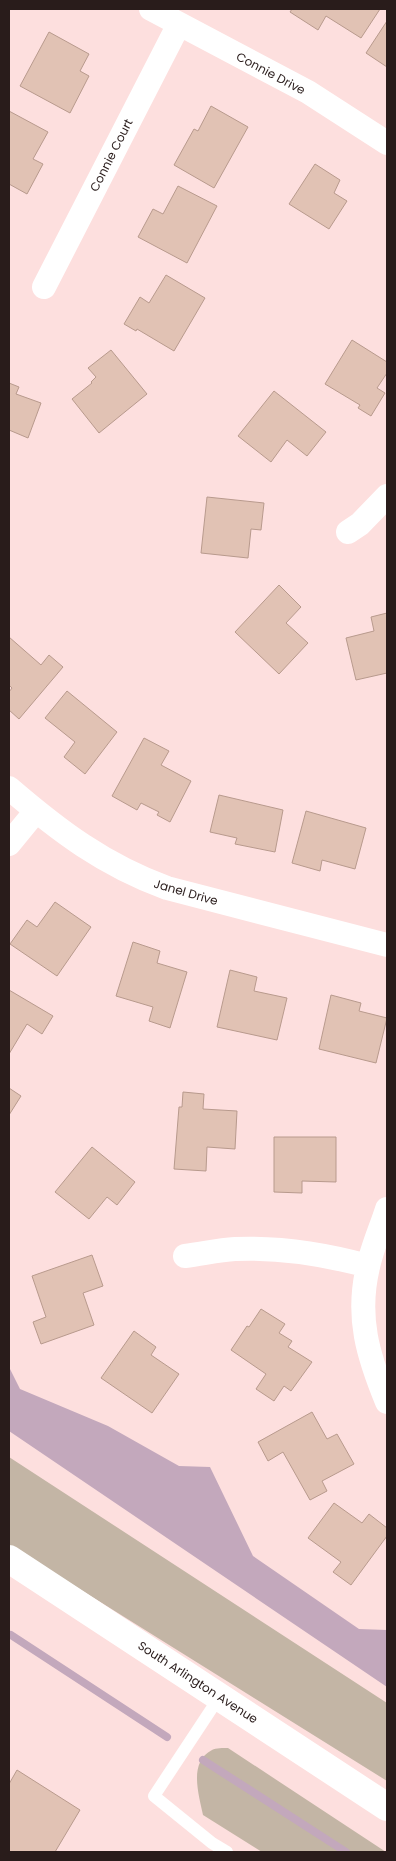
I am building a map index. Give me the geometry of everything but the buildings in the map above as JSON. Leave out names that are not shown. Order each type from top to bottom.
[{"type":"street","name":"Connie Drive","points":[[151,9],[308,92],[387,143]]},
{"type":"street","name":"Connie Court","points":[[44,287],[179,24]]},
{"type":"street","points":[[348,532],[360,524],[387,496]]},
{"type":"street","name":"Janel Drive","points":[[9,788],[65,834],[97,856],[148,881],[167,888],[387,945]]},
{"type":"street","points":[[9,844],[36,811]]},
{"type":"street","points":[[387,1209],[368,1266],[362,1302],[363,1326],[375,1372],[387,1402]]},
{"type":"street","points":[[185,1256],[234,1250],[283,1249],[332,1256],[368,1266]]},
{"type":"street","name":"South Arlington Avenue","points":[[9,1559],[387,1807]]},
{"type":"lane","points":[[220,1696],[154,1796],[212,1843],[227,1852]]},
{"type":"shaded area","points":[[9,1367],[20,1389],[108,1426],[179,1466],[210,1467],[253,1556],[359,1629],[387,1630],[387,1687],[9,1431]]},
{"type":"shaded area","points":[[9,1457],[387,1703],[387,1781],[9,1545]]},
{"type":"shaded area","points":[[228,1748],[386,1852],[262,1852],[203,1815],[197,1780],[200,1762],[212,1750]]},
{"type":"waterway","points":[[11,1635],[167,1737]]},
{"type":"waterway","points":[[203,1760],[346,1852]]}]
